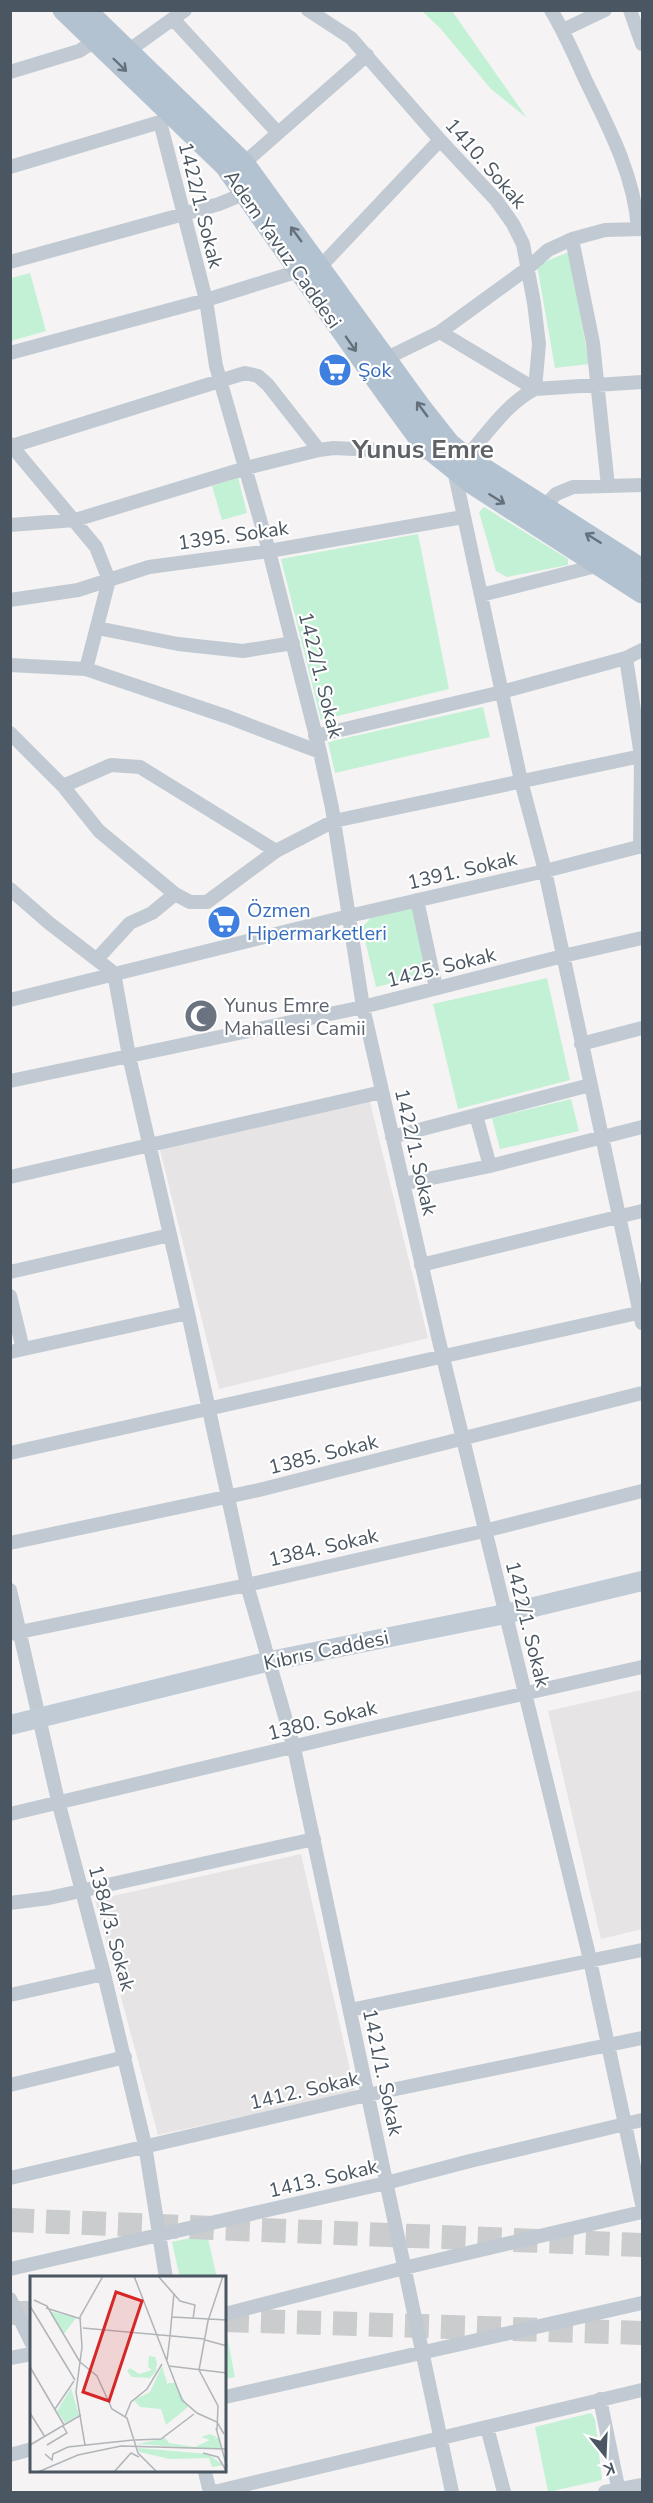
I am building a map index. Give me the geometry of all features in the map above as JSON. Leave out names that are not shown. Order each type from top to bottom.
[{"type":"main road","name":"Adem Yavuz Caddesi","points":[[63,10],[164,116],[225,166],[387,358],[450,444],[460,463],[642,593]]},
{"type":"main road","name":"Adem Yavuz Caddesi","points":[[86,10],[244,163],[387,395],[417,436],[434,453],[460,463],[544,507],[642,569]]},
{"type":"main road","name":"Kıbrıs Caddesi","points":[[10,1725],[270,1661],[505,1614],[642,1581]]},
{"type":"street","points":[[128,51],[185,10]]},
{"type":"street","name":"1410. Sokak","points":[[308,10],[351,38],[496,200],[513,224],[523,244],[539,344],[535,389]]},
{"type":"street","points":[[387,358],[440,332],[528,268],[548,250],[572,239],[605,230],[640,228],[632,192],[616,143],[551,10]]},
{"type":"street","points":[[562,30],[605,10]]},
{"type":"street","points":[[630,10],[642,44]]},
{"type":"street","points":[[174,20],[278,133]]},
{"type":"street","points":[[10,72],[79,51],[95,41]]},
{"type":"street","points":[[244,163],[367,55]]},
{"type":"street","points":[[10,167],[164,116]]},
{"type":"street","name":"1422/1. Sokak","points":[[164,116],[184,214],[206,300],[216,366],[269,551],[320,752],[334,821],[363,1007],[442,1355],[591,1962],[642,2204]]},
{"type":"street","points":[[10,353],[206,300],[310,269],[440,140]]},
{"type":"street","points":[[10,262],[219,204],[246,193]]},
{"type":"street","points":[[572,239],[593,343],[608,486]]},
{"type":"street","points":[[440,332],[535,389]]},
{"type":"street","points":[[86,669],[109,580],[96,547],[11,445],[245,373],[258,376],[268,385],[319,450]]},
{"type":"street","points":[[10,1453],[209,1410],[442,1355],[642,1316],[545,871],[521,781],[463,517],[460,463],[511,407],[535,389],[642,382]]},
{"type":"street","points":[[10,525],[75,520],[246,468],[319,450],[334,448],[434,453]]},
{"type":"street","points":[[544,507],[556,494],[573,488],[642,485]]},
{"type":"street","name":"1395. Sokak","points":[[10,600],[78,590],[149,567],[269,551],[463,517]]},
{"type":"street","points":[[481,595],[600,565]]},
{"type":"street","points":[[98,628],[177,644],[243,651],[293,643]]},
{"type":"street","points":[[315,736],[502,692],[626,658],[642,650]]},
{"type":"street","points":[[626,658],[641,756],[641,846]]},
{"type":"street","points":[[10,666],[86,669],[228,717],[320,752]]},
{"type":"street","points":[[10,734],[63,786],[99,831],[175,894],[190,902],[207,902],[276,851],[334,821],[641,756]]},
{"type":"street","points":[[63,786],[111,765],[140,767],[276,851]]},
{"type":"street","name":"1391. Sokak","points":[[10,1000],[641,846]]},
{"type":"street","points":[[10,889],[49,923],[114,973]]},
{"type":"street","points":[[98,959],[130,923],[152,913],[175,894]]},
{"type":"street","points":[[417,900],[436,988]]},
{"type":"street","name":"1425. Sokak","points":[[10,1081],[363,1007],[642,938]]},
{"type":"street","name":"1421/1. Sokak","points":[[114,973],[129,1056],[189,1313],[247,1585],[294,1748],[452,2493]]},
{"type":"street","points":[[582,1044],[642,1028]]},
{"type":"street","points":[[392,1137],[590,1084]]},
{"type":"street","points":[[10,1177],[382,1092]]},
{"type":"street","points":[[476,1115],[490,1166]]},
{"type":"street","points":[[403,1184],[490,1166],[642,1127]]},
{"type":"street","points":[[421,1265],[642,1211]]},
{"type":"street","points":[[10,1272],[170,1235]]},
{"type":"street","points":[[10,1296],[17,1350],[189,1313]]},
{"type":"street","name":"1385. Sokak","points":[[10,1543],[259,1490],[642,1393]]},
{"type":"street","name":"1384. Sokak","points":[[15,1632],[247,1585],[642,1491]]},
{"type":"street","name":"1384/3. Sokak","points":[[10,1590],[15,1632],[104,1974],[145,2145],[166,2276]]},
{"type":"street","name":"1380. Sokak","points":[[10,1814],[642,1667]]},
{"type":"street","points":[[10,1903],[82,1890],[314,1839]]},
{"type":"street","points":[[350,2010],[642,1950]]},
{"type":"street","points":[[10,1995],[104,1974]]},
{"type":"street","name":"1412. Sokak","points":[[10,2178],[367,2095],[642,2038]]},
{"type":"street","points":[[10,2085],[124,2057]]},
{"type":"street","name":"1413. Sokak","points":[[10,2269],[386,2183],[642,2120]]},
{"type":"street","points":[[226,2314],[404,2268],[642,2212]]},
{"type":"street","points":[[10,2299],[30,2340]]},
{"type":"street","points":[[226,2397],[642,2303]]},
{"type":"street","points":[[10,2358],[30,2354]]},
{"type":"street","points":[[205,2473],[212,2493],[642,2390]]},
{"type":"street","points":[[600,2399],[614,2492],[642,2484]]},
{"type":"street","points":[[488,2427],[504,2493]]},
{"type":"street","points":[[10,2455],[30,2450]]},
{"type":"shaded area","points":[[369,1098],[428,1338],[219,1389],[160,1150]]},
{"type":"shaded area","points":[[642,1690],[642,1929],[601,1939],[548,1711]]},
{"type":"shaded area","points":[[301,1854],[355,2092],[158,2135],[95,1900]]},
{"type":"green space","points":[[422,11],[452,11],[527,118],[491,89],[440,28]]},
{"type":"green space","points":[[569,252],[589,364],[555,368],[537,265]]},
{"type":"green space","points":[[30,273],[46,331],[11,341],[11,278]]},
{"type":"green space","points":[[238,477],[247,513],[222,520],[212,486]]},
{"type":"green space","points":[[484,507],[568,559],[568,565],[507,577],[496,571],[479,512]]},
{"type":"green space","points":[[418,534],[449,689],[321,720],[281,559]]},
{"type":"green space","points":[[483,707],[490,737],[335,773],[328,742]]},
{"type":"green space","points":[[416,907],[432,974],[376,987],[362,927],[371,918]]},
{"type":"green space","points":[[547,978],[570,1080],[458,1109],[433,1004]]},
{"type":"green space","points":[[571,1099],[579,1131],[500,1149],[492,1118]]},
{"type":"green space","points":[[207,2234],[217,2276],[180,2276],[172,2242]]},
{"type":"green space","points":[[226,2330],[235,2377],[226,2379]]},
{"type":"green space","points":[[591,2413],[595,2419],[602,2480],[548,2492],[535,2427]]},
{"type":"tunnel","points":[[10,2220],[642,2245]]},
{"type":"tunnel","points":[[10,2313],[30,2313]]},
{"type":"tunnel","points":[[226,2320],[642,2333]]},
{"type":"place","name":"Şok","points":[[335,370]]},
{"type":"place","name":"Özmen Hipermarketleri","points":[[224,922]]},
{"type":"place","name":"Yunus Emre Mahallesi Camii","points":[[201,1016]]},
{"type":"district","name":"Yunus Emre","points":[[423,449]]}]
